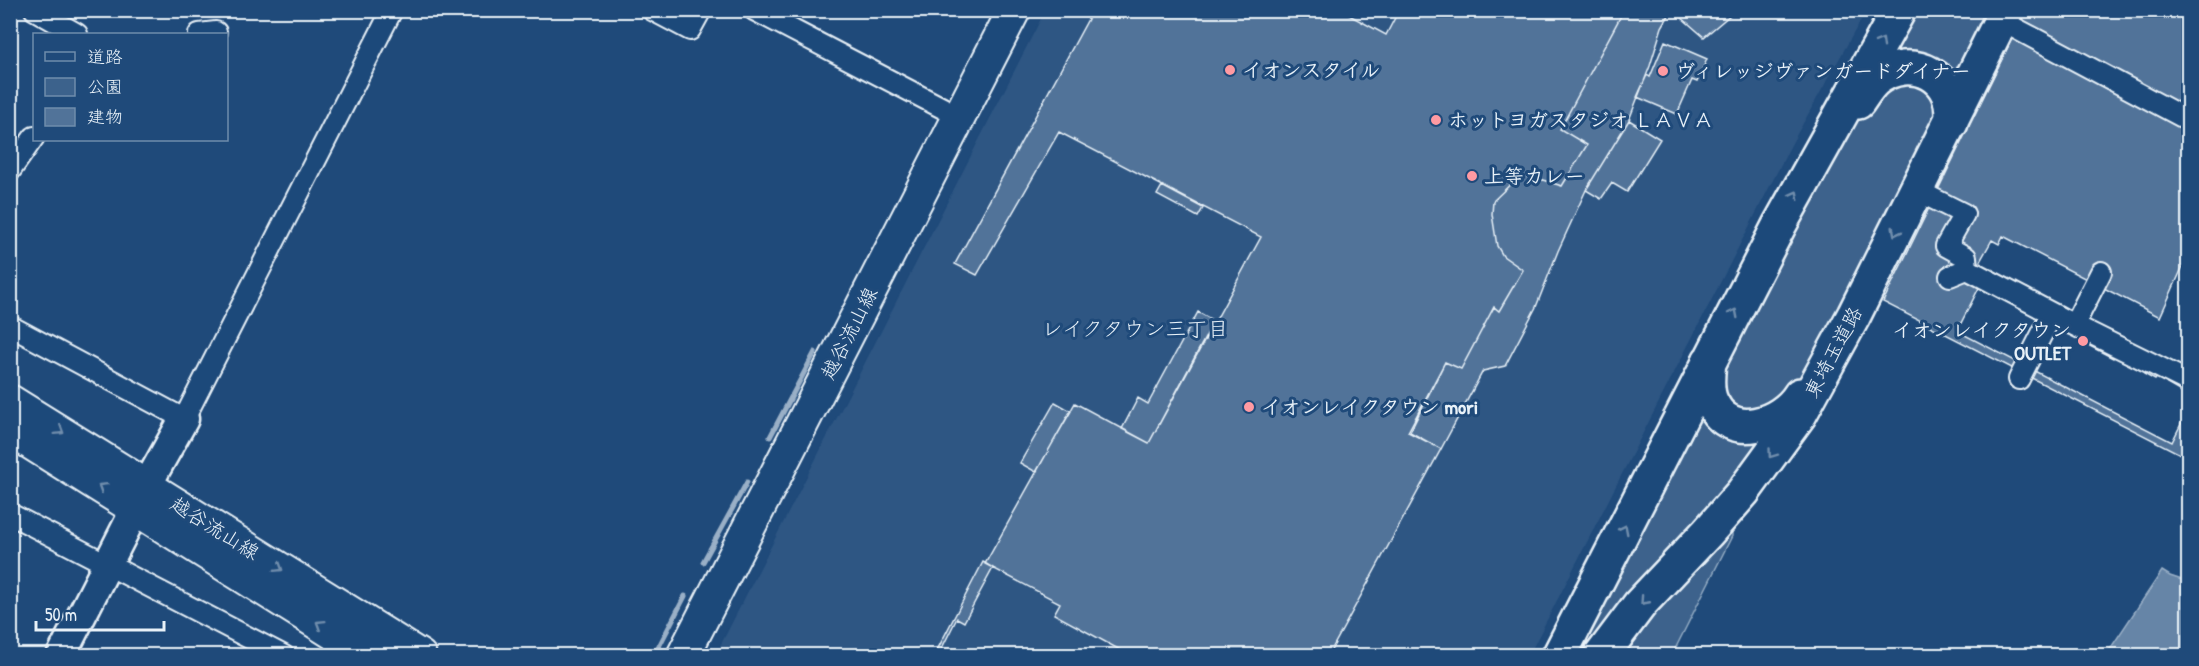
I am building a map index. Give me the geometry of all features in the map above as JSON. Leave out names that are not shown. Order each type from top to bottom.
[{"type":"highway","points":[[1559,656],[1811,166],[1899,10]]},
{"type":"highway","name":"東埼玉道路","points":[[1601,656],[1640,604],[1708,532],[1772,454],[1800,414],[1845,332],[1951,123],[2009,18]]},
{"type":"highway","points":[[1811,166],[1834,141],[1865,92],[1875,81],[1895,70],[1917,69],[1936,77],[1944,85],[1952,104],[1951,123]]},
{"type":"highway","points":[[1709,361],[1708,390],[1711,402],[1717,411],[1733,423],[1752,426],[1765,423],[1786,411],[1797,400],[1845,332]]},
{"type":"main road","name":"越谷流山線","points":[[683,656],[1014,10]]},
{"type":"main road","name":"越谷流山線","points":[[10,400],[142,497],[370,656]]},
{"type":"main road","name":"越谷流山線","points":[[10,429],[142,497],[420,656]]},
{"type":"street","points":[[35,10],[75,33]]},
{"type":"street","points":[[61,656],[392,10]]},
{"type":"street","points":[[652,10],[690,30],[701,10]]},
{"type":"street","points":[[754,10],[960,117]]},
{"type":"street","points":[[2009,18],[2188,120]]},
{"type":"street","points":[[10,171],[33,138]]},
{"type":"street","points":[[1926,195],[1964,214],[1946,246],[1966,257],[1959,272],[2052,314],[2187,380]]},
{"type":"street","points":[[2074,325],[2102,272]]},
{"type":"street","points":[[2019,379],[2052,314]]},
{"type":"street","points":[[10,326],[184,419]]},
{"type":"street","points":[[10,514],[284,656]]},
{"type":"shaded area","name":"イオンレイクタウン mori","points":[[1045,11],[1866,11],[1792,143],[1529,655],[715,656]]},
{"type":"shaded area","points":[[2162,571],[2188,582],[2188,655],[2106,655]]},
{"type":"green space","points":[[1909,11],[1996,11],[1958,88],[1884,58]]},
{"type":"green space","points":[[1888,80],[1925,82],[1940,115],[1844,313],[1810,361],[1791,393],[1767,411],[1732,410],[1719,375],[1810,189],[1871,95]]},
{"type":"green space","points":[[1699,400],[1780,428],[1590,655],[1567,656]]},
{"type":"green space","points":[[1732,527],[1732,536],[1672,655],[1623,656],[1668,598]]},
{"type":"building","points":[[1093,10],[1340,10],[1386,35],[1399,10],[1624,10],[1560,129],[1587,145],[1562,186],[1530,176],[1516,179],[1493,201],[1492,214],[1497,246],[1503,256],[1523,270],[1499,311],[1494,307],[1461,369],[1445,362],[1410,432],[1441,449],[1328,656],[1131,656],[1054,614],[1060,603],[985,564],[1075,403],[1149,443],[1261,237],[1059,132],[977,275],[955,264]]},
{"type":"building","points":[[1624,10],[1672,10],[1662,27],[1629,120],[1586,190],[1536,307],[1505,366],[1483,371],[1441,449],[1408,432],[1445,362],[1461,369],[1494,307],[1499,311],[1523,270],[1503,256],[1497,246],[1492,214],[1493,201],[1516,179],[1530,176],[1562,186],[1587,145],[1560,129]]},
{"type":"building","points":[[1673,10],[1736,10],[1704,37]]},
{"type":"building","name":"イオンレイクタウン OUTLET","points":[[2026,10],[2188,10],[2188,454],[2184,456],[1883,302]]},
{"type":"building","points":[[1665,41],[1707,59],[1697,82],[1692,80],[1677,114],[1637,97],[1647,75],[1650,77]]},
{"type":"building","points":[[1629,120],[1660,139],[1627,192],[1612,183],[1601,199],[1586,190]]},
{"type":"building","points":[[1162,186],[1203,208],[1198,217],[1157,195]]},
{"type":"building","name":"イオンレイクタウン OUTLET","points":[[2003,236],[2160,317],[2188,255],[2188,350],[2185,355],[2188,357],[2188,372],[2178,366],[2167,384],[2186,395],[2188,391],[2188,410],[2172,442],[1957,331],[1988,270],[1979,263],[1992,240],[1999,244]],"holes":[[[2027,288],[2042,297],[2056,320],[2072,336],[2016,305]],[[2061,305],[2119,338],[2069,315]],[[2088,345],[2115,348],[2136,346],[2168,361],[2155,380],[2144,374],[2148,369],[2118,351],[2113,358]]]},
{"type":"building","points":[[1198,312],[1214,321],[1149,443],[1122,429],[1138,398],[1148,404]]},
{"type":"building","points":[[1055,402],[1071,411],[1036,472],[1020,463]]},
{"type":"building","points":[[983,562],[993,568],[964,622],[957,618],[938,656],[934,656]]},
{"type":"waterway","points":[[770,437],[815,352]]},
{"type":"waterway","points":[[703,562],[747,482]]},
{"type":"waterway","points":[[654,656],[685,596]]},
{"type":"place","name":"イオンスタイル","points":[[1230,70]]},
{"type":"place","name":"ヴィレッジヴァンガードダイナー","points":[[1663,71]]},
{"type":"place","name":"ホットヨガスタジオ ＬＡＶＡ","points":[[1436,120]]},
{"type":"place","name":"上等カレー","points":[[1472,176]]},
{"type":"place","name":"イオンレイクタウン OUTLET","points":[[2083,341]]},
{"type":"place","name":"イオンレイクタウン mori","points":[[1249,407]]},
{"type":"district","name":"レイクタウン三丁目","points":[[1135,329]]}]
